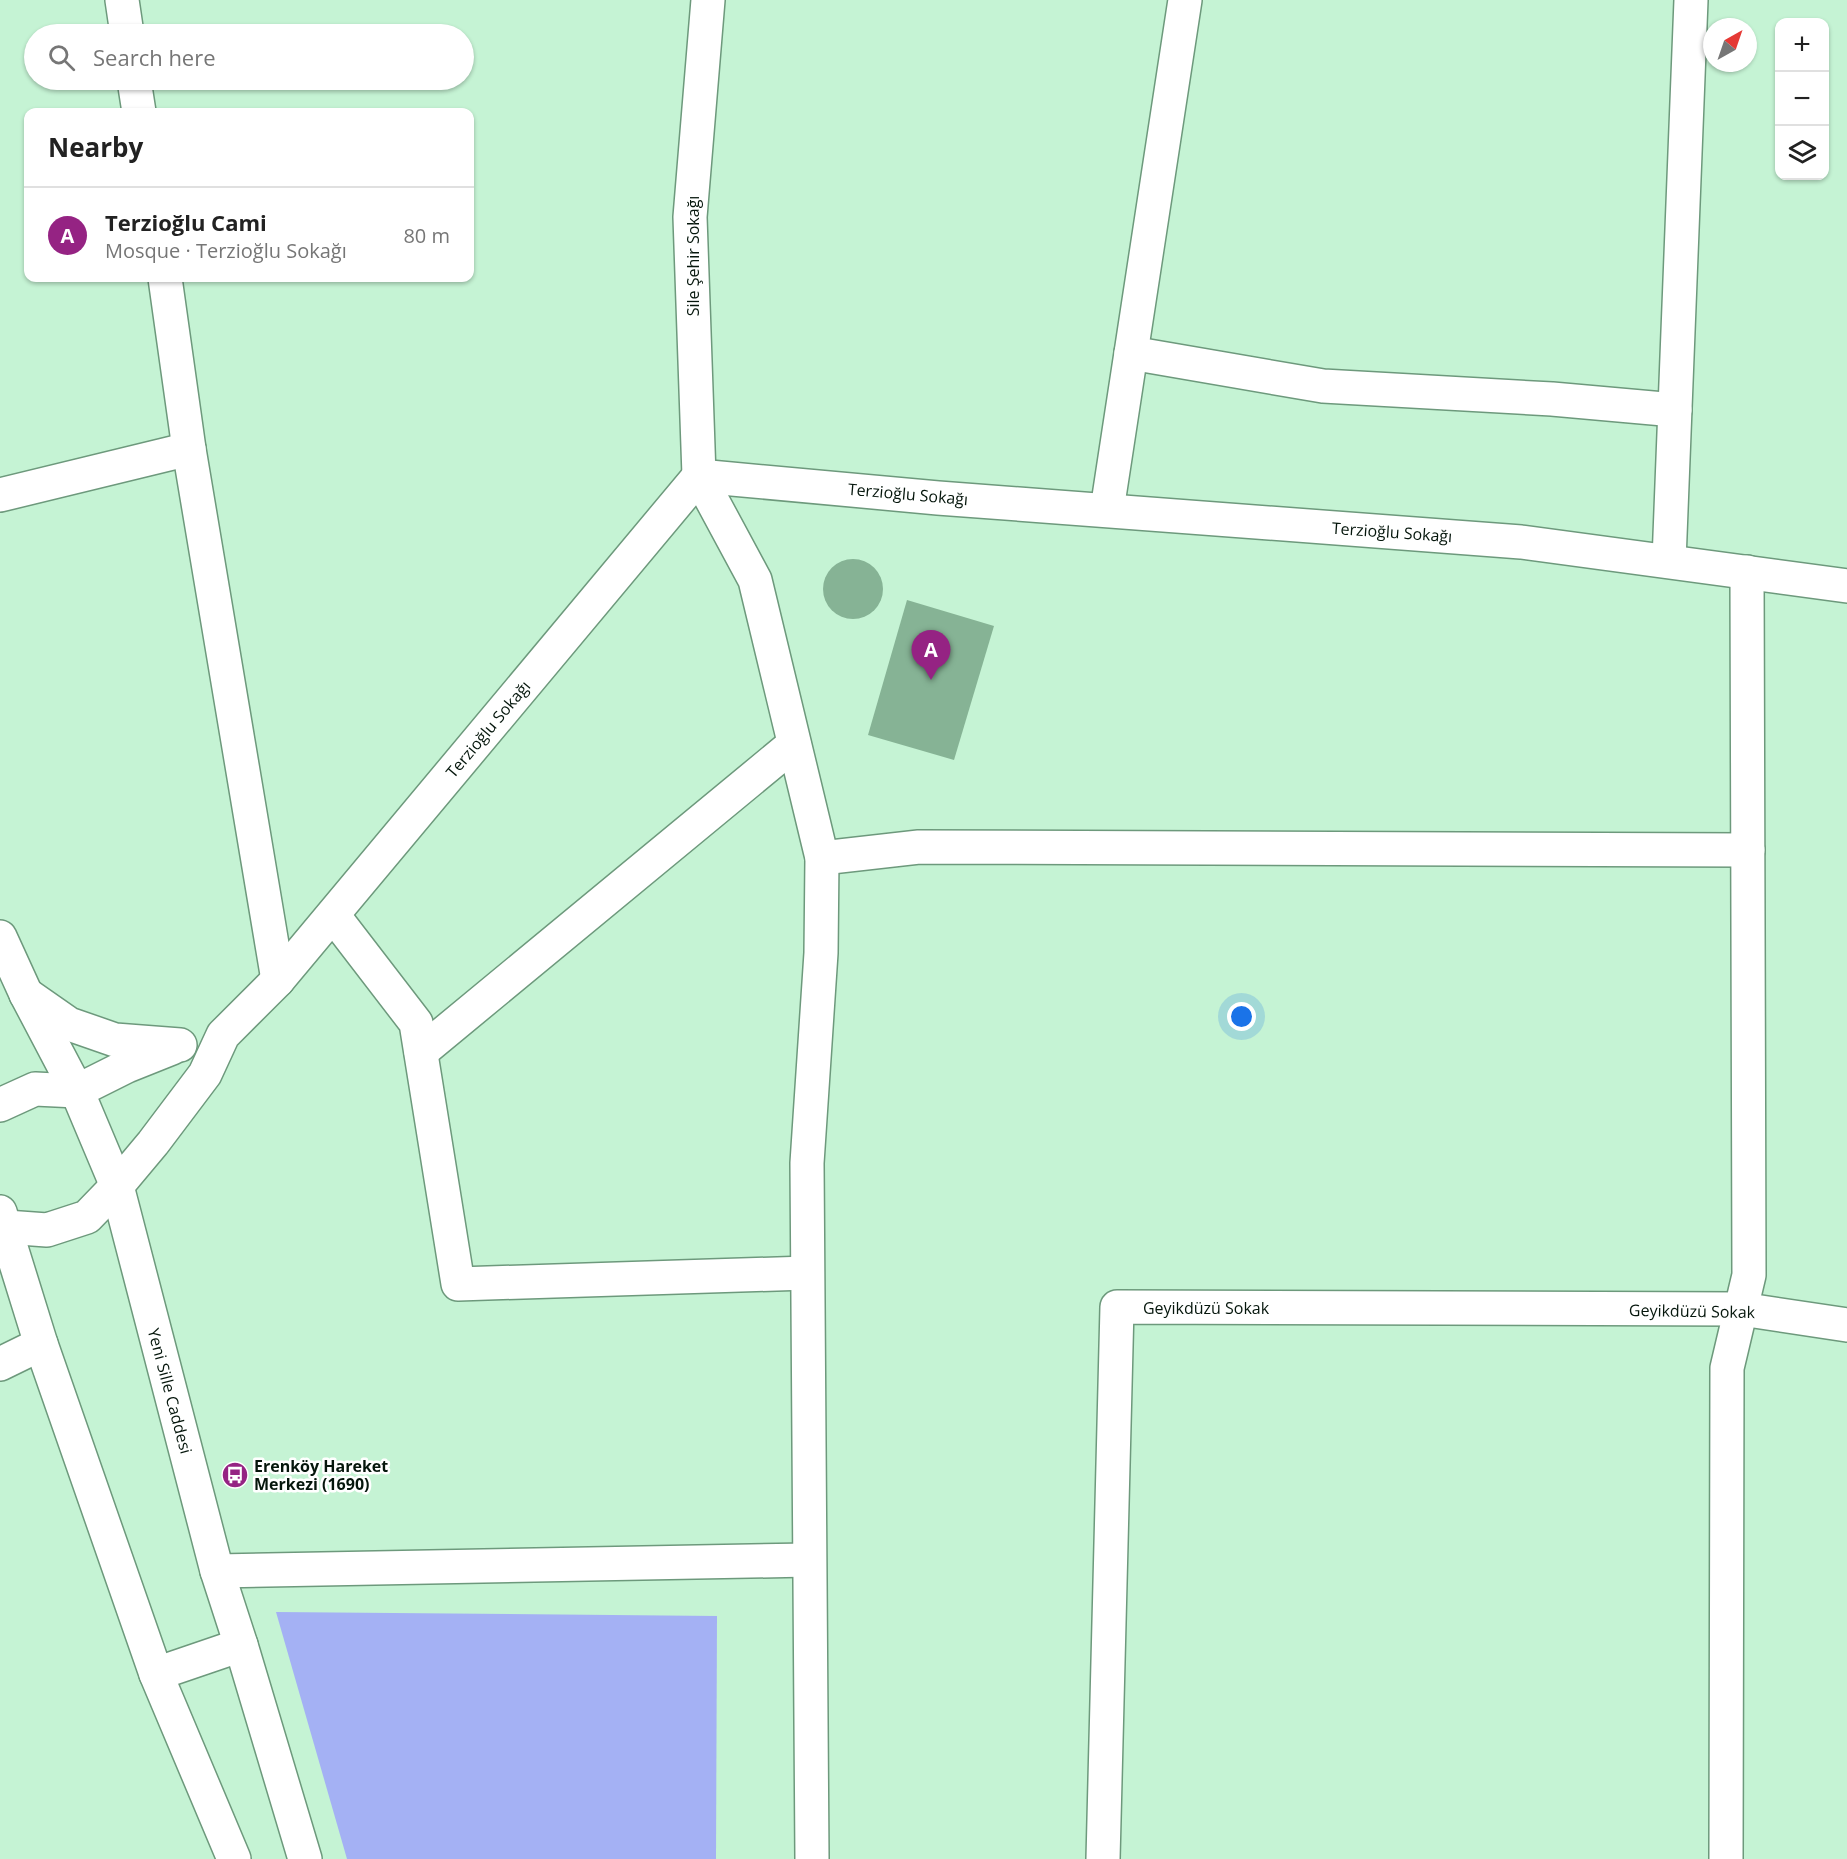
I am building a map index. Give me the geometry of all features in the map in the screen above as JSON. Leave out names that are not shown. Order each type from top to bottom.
[{"type":"street","points":[[122,0],[126,24]]},
{"type":"street","name":"Sile Şehir Sokağı","points":[[699,476],[690,217],[708,0]]},
{"type":"street","points":[[1107,510],[1185,0]]},
{"type":"street","points":[[1669,561],[1691,0]]},
{"type":"street","points":[[136,90],[138,108]]},
{"type":"street","points":[[166,282],[189,449],[278,980]]},
{"type":"street","points":[[1131,353],[1323,386],[1552,399],[1675,410]]},
{"type":"street","points":[[0,495],[189,449]]},
{"type":"street","points":[[699,476],[755,580],[822,858],[821,953],[807,1163],[812,1859]]},
{"type":"street","name":"Terzioğlu Sokağı","points":[[223,1035],[278,980],[699,476],[938,498],[1521,542],[1847,586]]},
{"type":"street","points":[[1726,1859],[1727,1368],[1749,1275],[1747,572]]},
{"type":"street","points":[[422,1052],[794,744]]},
{"type":"street","points":[[822,858],[919,847],[1748,850]]},
{"type":"street","points":[[333,915],[416,1023],[458,1284],[807,1273]]},
{"type":"street","name":"Yeni Sille Caddesi","points":[[0,938],[26,994],[77,1091],[117,1186],[217,1571],[305,1859]]},
{"type":"street","points":[[26,994],[69,1024],[115,1040],[180,1045]]},
{"type":"street","points":[[0,1105],[35,1089],[77,1091],[127,1066],[180,1045],[223,1035]]},
{"type":"street","points":[[3,1219],[47,1230],[87,1217],[153,1143],[205,1074],[223,1035]]},
{"type":"street","points":[[3,1219],[40,1344],[156,1674],[234,1859]]},
{"type":"street","name":"Geyikdüzü Sokak","points":[[1103,1859],[1117,1307],[1741,1309],[1847,1325]]},
{"type":"street","points":[[0,1364],[40,1344]]},
{"type":"street","points":[[217,1571],[809,1560]]},
{"type":"street","points":[[156,1674],[241,1645]]},
{"type":"shaded area","points":[[276,1612],[717,1616],[716,1859],[347,1859]]},
{"type":"building","points":[[853,559],[870,564],[878,572],[883,589],[878,606],[870,614],[853,619],[836,614],[828,606],[823,589],[828,572],[836,564]]},
{"type":"building","points":[[907,600],[994,626],[954,760],[868,735]]},
{"type":"place","name":"Terzioğlu Cami","points":[[931,680]]},
{"type":"place","name":"Erenköy Hareket Merkezi (1690)","points":[[235,1475]]}]
